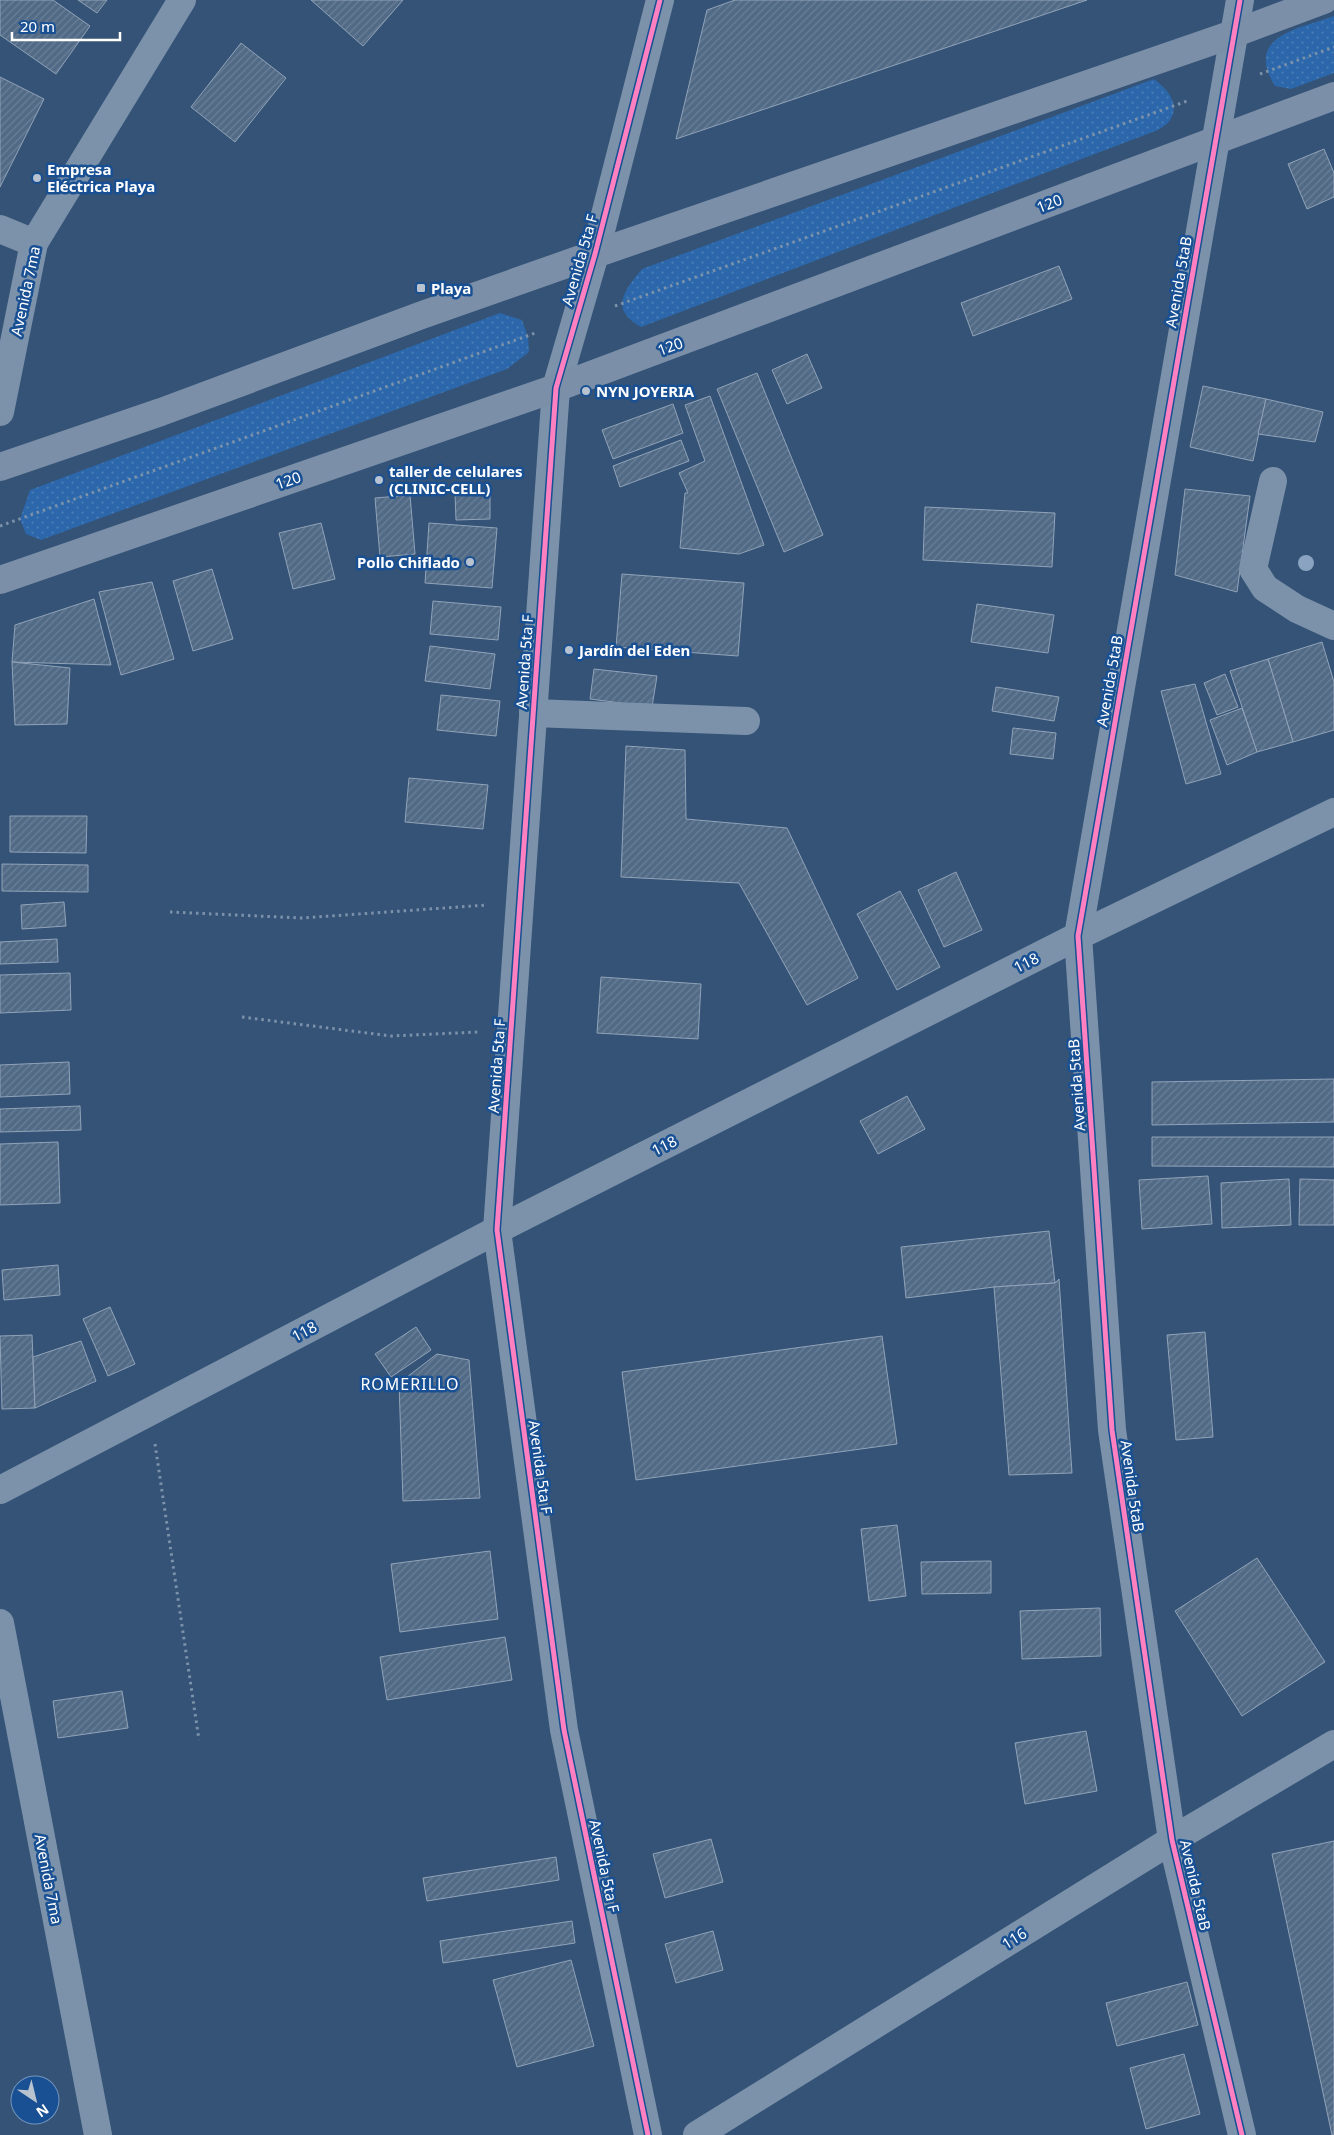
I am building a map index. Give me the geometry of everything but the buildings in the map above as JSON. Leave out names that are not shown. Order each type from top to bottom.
[{"type":"main road","points":[[0,467],[161,412],[422,315],[1233,34],[1324,0]]},
{"type":"main road","name":"120","points":[[0,580],[556,388],[1334,96]]},
{"type":"street","name":"Avenida 7ma","points":[[0,412],[34,243],[182,0]]},
{"type":"street","name":"Avenida 5ta F","points":[[648,2135],[564,1730],[497,1230],[556,388],[595,254],[660,0]]},
{"type":"street","name":"Avenida 5taB","points":[[1240,0],[1078,936],[1112,1430],[1172,1840],[1242,2135]]},
{"type":"street","points":[[0,229],[34,243]]},
{"type":"street","points":[[1273,481],[1253,569],[1264,588],[1297,609],[1334,626]]},
{"type":"street","points":[[533,713],[746,721]]},
{"type":"street","name":"118","points":[[0,1490],[497,1230],[1078,936],[1334,812]]},
{"type":"street","name":"Avenida 7ma","points":[[0,1623],[98,2135]]},
{"type":"street","name":"116","points":[[697,2135],[1172,1840],[1334,1744]]},
{"type":"path","points":[[0,526],[528,337],[576,316],[621,304],[1225,88],[1334,46]]},
{"type":"path","points":[[170,912],[302,918],[520,902]]},
{"type":"path","points":[[242,1017],[391,1036],[511,1030]]},
{"type":"path","points":[[150,1411],[199,1740]]},
{"type":"shaded area","points":[[1334,16],[1334,73],[1291,89],[1275,86],[1267,69],[1266,56],[1271,45],[1279,37],[1291,31]]},
{"type":"shaded area","points":[[1154,79],[1171,96],[1174,108],[1169,121],[1158,130],[641,327],[625,313],[623,300],[625,292],[642,269]]},
{"type":"shaded area","points":[[500,313],[522,320],[528,337],[529,352],[507,369],[41,540],[26,534],[20,519],[30,490]]},
{"type":"cycle path","points":[[648,2135],[564,1730],[497,1230],[556,388],[595,254],[660,0]]},
{"type":"cycle path","points":[[1240,0],[1078,936],[1112,1430],[1172,1840],[1242,2135]]},
{"type":"place","name":"Empresa Eléctrica Playa","points":[[37,178]]},
{"type":"place","name":"Playa","points":[[421,288]]},
{"type":"place","name":"NYN JOYERIA","points":[[586,391]]},
{"type":"place","name":"taller de celulares (CLINIC-CELL)","points":[[379,480]]},
{"type":"place","name":"Pollo Chiflado","points":[[470,562]]},
{"type":"place","name":"Jardín del Eden","points":[[569,650]]},
{"type":"district","name":"ROMERILLO","points":[[410,1384]]}]
